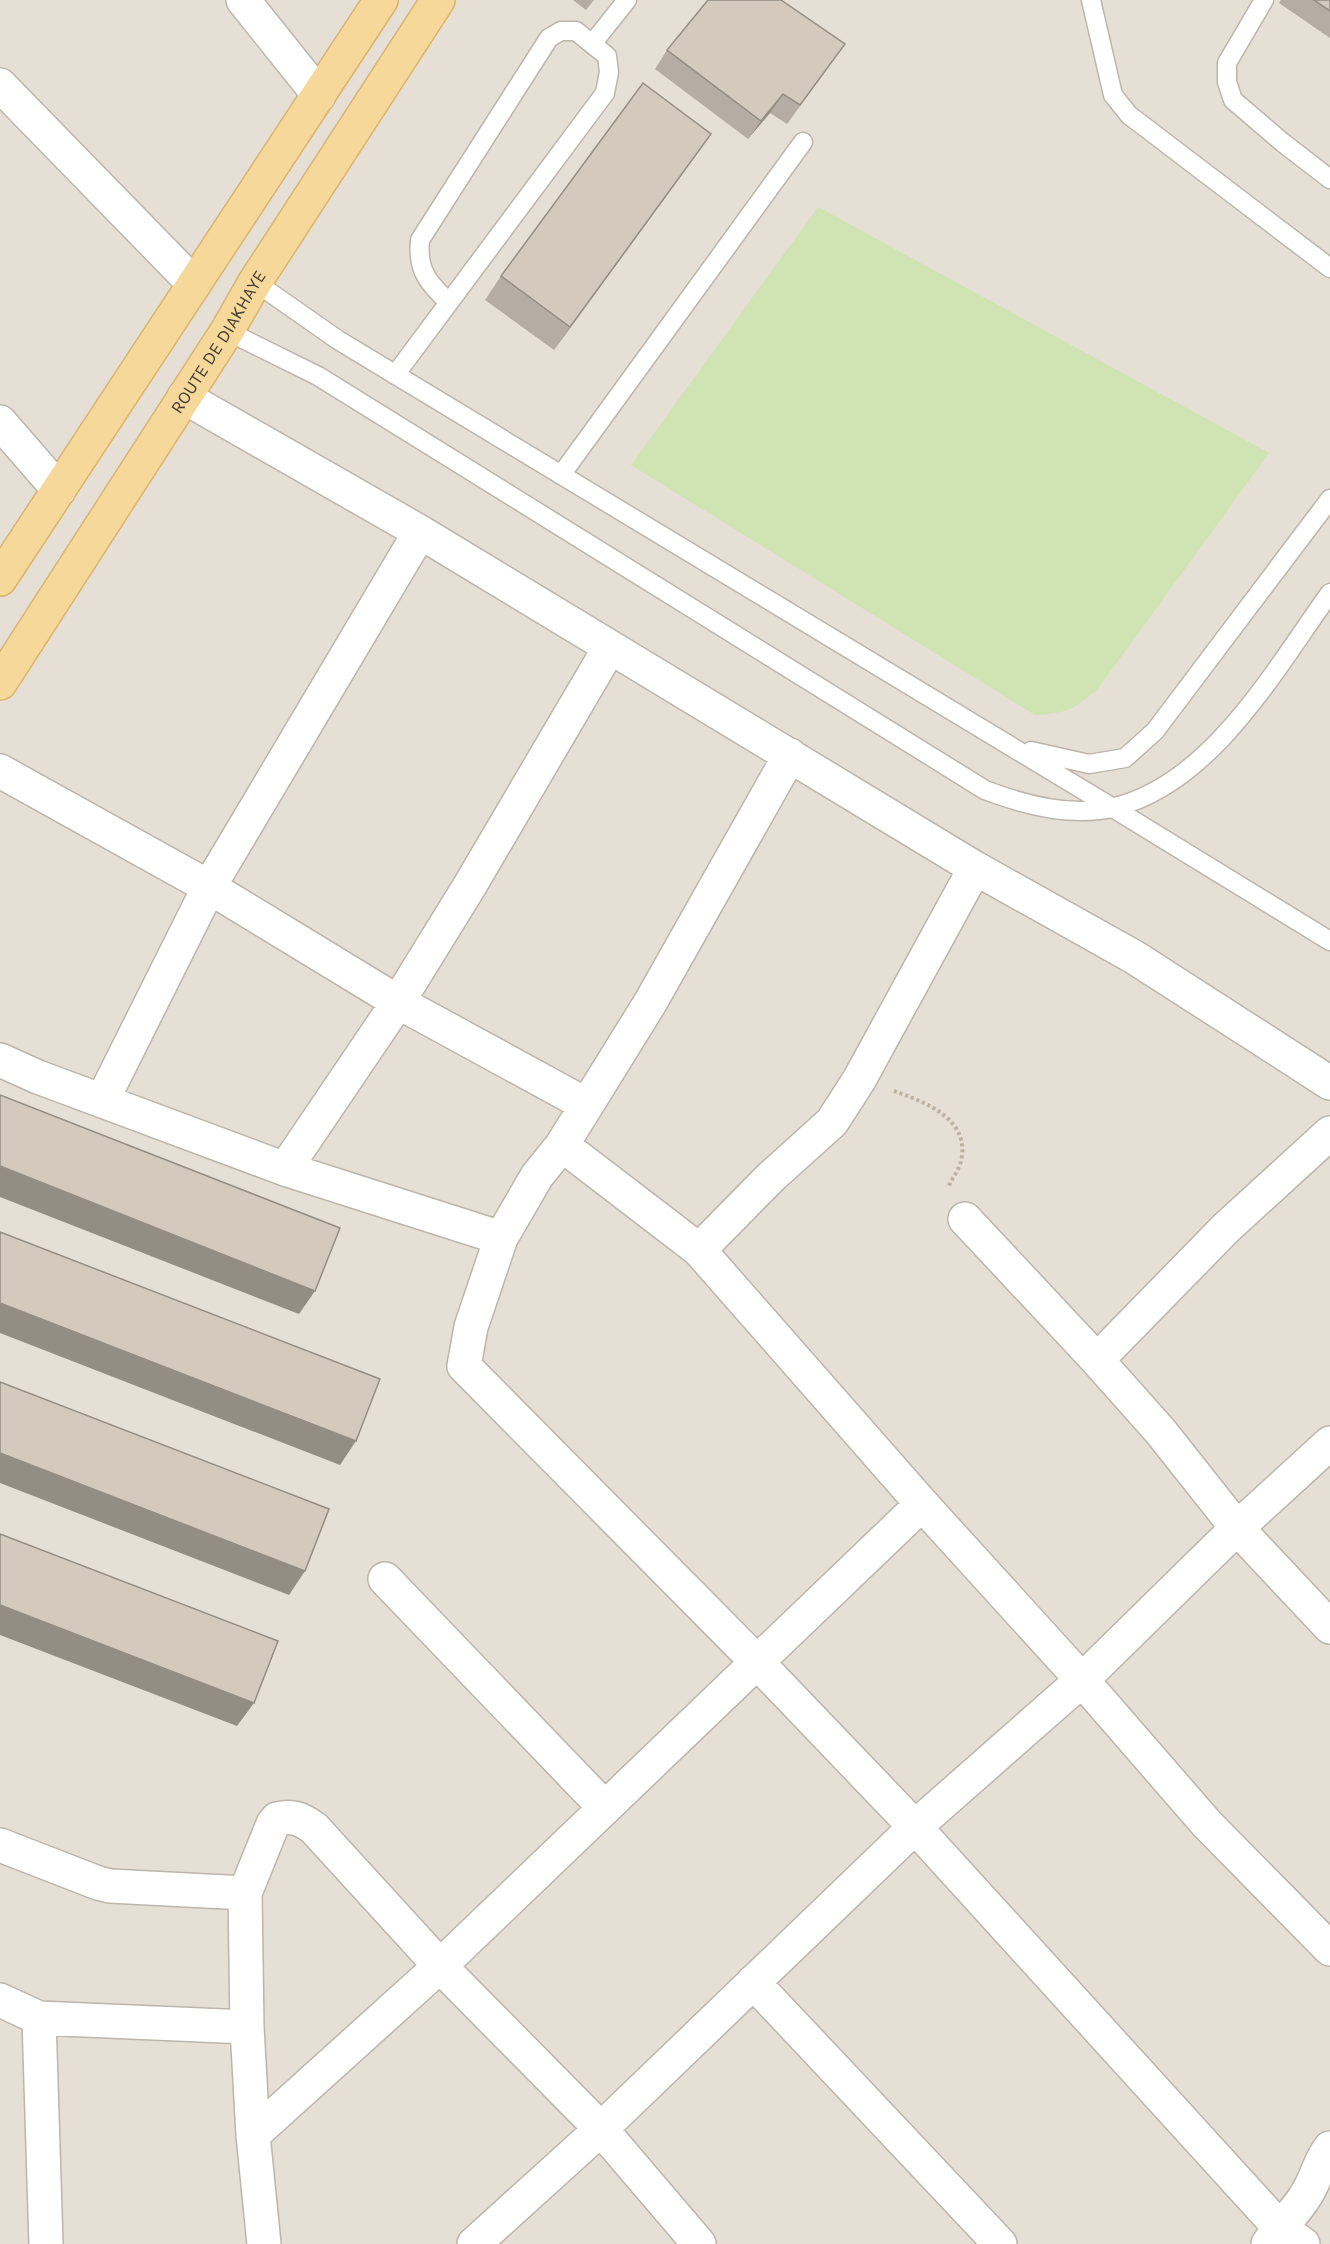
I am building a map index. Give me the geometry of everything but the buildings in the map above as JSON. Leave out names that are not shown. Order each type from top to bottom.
[{"type":"main road","points":[[0,579],[381,0]]},
{"type":"main road","name":"ROUTE DE DIAKHAYE","points":[[0,683],[184,398],[255,282],[438,0]]},
{"type":"street","points":[[243,0],[319,95]]},
{"type":"street","points":[[0,85],[195,284]]},
{"type":"street","points":[[184,398],[420,532],[975,868],[1134,957],[1330,1083]]},
{"type":"street","points":[[0,422],[59,490]]},
{"type":"street","points":[[102,1101],[209,886],[420,532]]},
{"type":"street","points":[[285,1169],[398,1002],[470,887],[610,647]]},
{"type":"street","points":[[790,755],[650,1003],[585,1104],[562,1145],[537,1176],[501,1238],[471,1327],[464,1366],[757,1662],[915,1827],[1283,2238],[1306,2196],[1324,2155],[1330,2148]]},
{"type":"street","points":[[0,771],[209,886],[398,1002],[585,1104]]},
{"type":"street","points":[[699,1250],[771,1177],[832,1122],[859,1080],[975,868]]},
{"type":"street","points":[[0,1060],[102,1101],[285,1169],[501,1238]]},
{"type":"street","points":[[1097,1360],[1226,1228],[1330,1133]]},
{"type":"street","points":[[562,1145],[699,1250],[922,1504],[1082,1680],[1207,1824],[1330,1949]]},
{"type":"street","points":[[965,1219],[1097,1360],[1161,1432],[1237,1528],[1330,1627]]},
{"type":"street","points":[[474,2244],[601,2129],[915,1827],[1082,1680],[1237,1528],[1330,1443]]},
{"type":"street","points":[[253,2135],[440,1966],[922,1504]]},
{"type":"street","points":[[385,1579],[605,1808]]},
{"type":"street","points":[[264,2244],[253,2135],[247,2027],[245,1893],[273,1824],[277,1819],[288,1816],[297,1818],[314,1828],[440,1966],[601,2129],[699,2244]]},
{"type":"street","points":[[0,1845],[110,1886],[245,1893]]},
{"type":"street","points":[[753,1982],[1000,2244]]},
{"type":"street","points":[[0,2000],[39,2018],[247,2027]]},
{"type":"street","points":[[39,2018],[46,2244]]},
{"type":"lane","points":[[592,44],[627,0]]},
{"type":"lane","points":[[1091,0],[1113,94],[1129,115],[1330,268]]},
{"type":"lane","points":[[1264,0],[1227,63],[1227,82],[1233,100],[1330,179]]},
{"type":"lane","points":[[395,375],[449,303],[605,93],[609,72],[607,56],[576,31],[561,31],[549,38],[420,240],[419,257],[427,281],[449,303]]},
{"type":"lane","points":[[561,475],[803,142]]},
{"type":"lane","points":[[255,282],[338,340],[395,375],[1005,742],[1330,941]]},
{"type":"lane","points":[[226,331],[318,376],[985,790],[1040,807],[1074,811],[1113,808],[1147,796],[1178,777],[1206,754],[1234,726],[1330,593]]},
{"type":"lane","points":[[1005,742],[1046,756],[1089,764],[1125,758],[1155,731],[1330,499]]},
{"type":"path","points":[[859,1080],[919,1100],[951,1119],[961,1140],[961,1161],[945,1199],[965,1219]]},
{"type":"shaded area","points":[[0,0],[1330,0],[1330,2244],[0,2244]]},
{"type":"green space","points":[[818,207],[1269,453],[1097,690],[1075,706],[1055,713],[1035,715],[631,465]]}]
